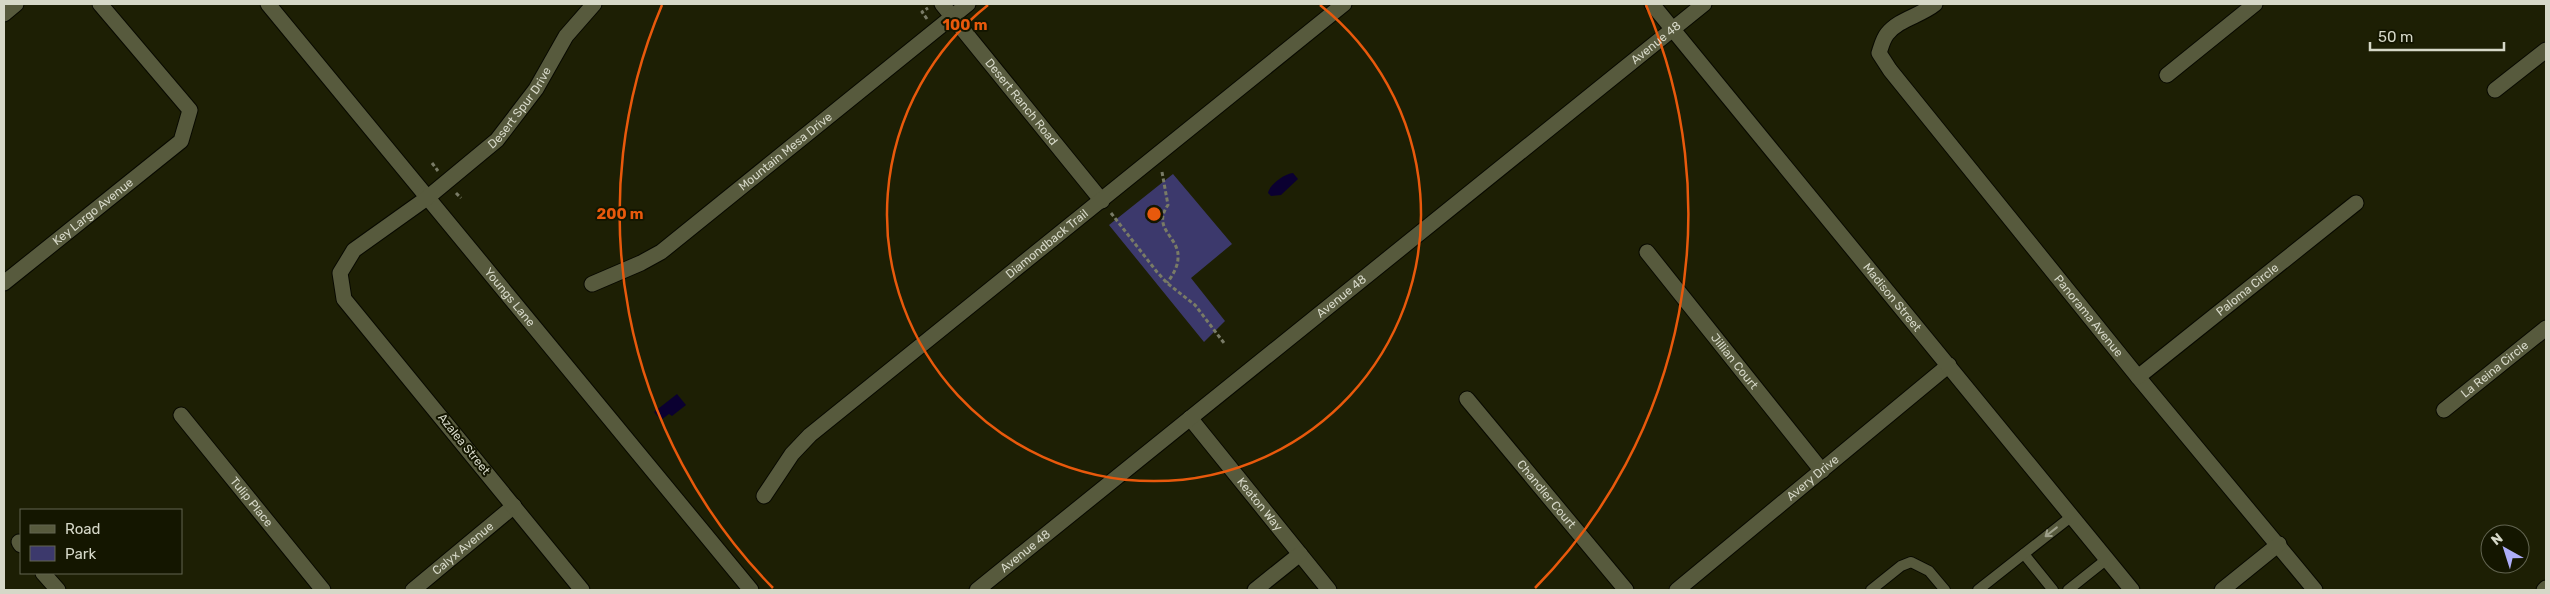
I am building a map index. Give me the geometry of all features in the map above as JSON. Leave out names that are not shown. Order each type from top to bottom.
[{"type":"street","points":[[4,14],[16,4]]},
{"type":"street","name":"Key Largo Avenue","points":[[4,283],[181,141],[190,110],[100,4]]},
{"type":"street","name":"Youngs Lane","points":[[268,4],[749,590]]},
{"type":"street","name":"Desert Spur Drive","points":[[344,300],[340,273],[354,250],[427,198],[497,140],[536,89],[566,36],[594,4]]},
{"type":"street","name":"Desert Ranch Road","points":[[942,4],[1106,207]]},
{"type":"street","name":"Mountain Mesa Drive","points":[[592,284],[641,263],[661,252],[968,4]]},
{"type":"street","name":"Diamondback Trail","points":[[764,496],[792,454],[810,435],[1106,207],[1344,4]]},
{"type":"street","name":"Madison Street","points":[[1652,4],[2132,590]]},
{"type":"street","name":"Avenue 48","points":[[977,590],[1704,4]]},
{"type":"street","name":"Panorama Avenue","points":[[1935,4],[1925,12],[1904,20],[1886,34],[1879,53],[1890,70],[2138,377],[2315,590]]},
{"type":"street","points":[[2167,75],[2255,4]]},
{"type":"street","points":[[2495,90],[2546,50]]},
{"type":"street","name":"Paloma Circle","points":[[2138,377],[2356,202]]},
{"type":"street","name":"Jillian Court","points":[[1648,252],[1822,471]]},
{"type":"street","name":"Azalea Street","points":[[344,300],[582,590]]},
{"type":"street","name":"La Reina Circle","points":[[2444,410],[2546,328]]},
{"type":"street","name":"Avery Drive","points":[[1677,590],[1949,365]]},
{"type":"street","name":"Chandler Court","points":[[1467,399],[1626,590]]},
{"type":"street","name":"Tulip Place","points":[[181,415],[323,590]]},
{"type":"street","name":"Keaton Way","points":[[1190,418],[1329,590]]},
{"type":"street","name":"Calyx Avenue","points":[[413,590],[514,506]]},
{"type":"street","points":[[2222,590],[2278,544]]},
{"type":"street","points":[[1255,590],[1300,554]]},
{"type":"street","points":[[45,574],[58,590]]},
{"type":"lane","points":[[1978,590],[2072,516]]},
{"type":"lane","points":[[2024,554],[2053,590]]},
{"type":"lane","points":[[2068,590],[2107,559]]},
{"type":"lane","points":[[1871,590],[1902,566],[1911,562],[1929,571],[1945,590]]},
{"type":"path","points":[[1162,172],[1168,204],[1163,212],[1163,222],[1165,231],[1176,247],[1179,258],[1176,269],[1167,283]]},
{"type":"path","points":[[1106,207],[1167,283],[1196,304],[1224,343]]},
{"type":"green space","points":[[1173,174],[1232,244],[1191,278],[1225,321],[1204,342],[1109,225]]},
{"type":"shaded area","points":[[1293,173],[1298,179],[1281,195],[1271,196],[1268,193],[1271,186],[1278,180]]},
{"type":"shaded area","points":[[677,394],[686,405],[672,416],[669,414],[661,420],[654,412]]}]
